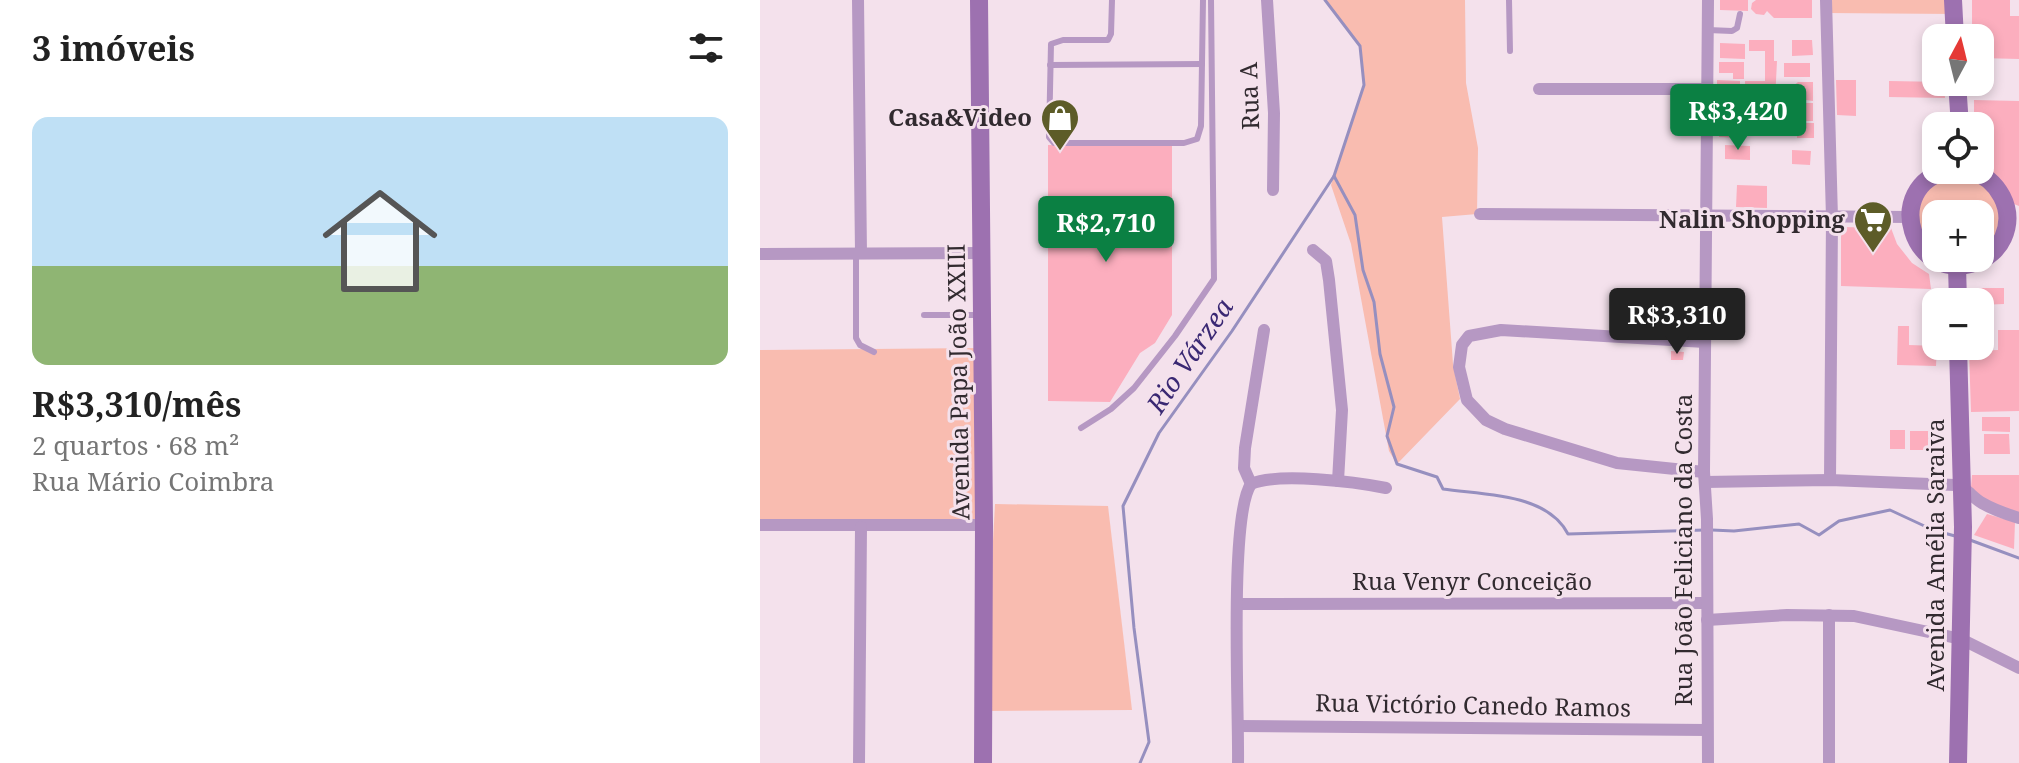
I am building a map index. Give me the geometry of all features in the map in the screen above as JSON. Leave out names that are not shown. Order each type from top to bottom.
[{"type":"street","points":[[858,0],[858,253]]},
{"type":"street","name":"Avenida Papa João XXIII","points":[[979,0],[983,763]]},
{"type":"street","name":"Rua A","points":[[1267,0],[1274,113],[1273,190]]},
{"type":"street","name":"Rua João Feliciano da Costa","points":[[1708,0],[1704,477],[1707,519],[1708,763]]},
{"type":"street","points":[[1826,0],[1832,218],[1830,480]]},
{"type":"street","points":[[1953,0],[1954,24]]},
{"type":"street","points":[[1539,89],[1706,89]]},
{"type":"street","points":[[1922,248],[1913,235],[1910,217],[1919,189],[1924,184]]},
{"type":"street","points":[[1994,184],[2013,217],[1994,250]]},
{"type":"street","points":[[1480,214],[1910,217]]},
{"type":"street","points":[[1313,250],[1326,261],[1329,280],[1342,410],[1338,481]]},
{"type":"street","points":[[760,254],[981,253]]},
{"type":"street","points":[[1251,484],[1244,468],[1245,448],[1264,330]]},
{"type":"street","points":[[1705,342],[1485,331],[1469,336],[1462,345],[1459,367],[1467,400],[1486,420],[1505,429],[1617,463],[1704,477],[1962,486],[1978,501],[2019,518]]},
{"type":"street","name":"Avenida Amélia Saraiva","points":[[1958,360],[1963,553],[1958,763]]},
{"type":"street","points":[[1238,763],[1238,604],[1241,518],[1246,491],[1251,484],[1266,480],[1338,481],[1386,488]]},
{"type":"street","points":[[760,525],[984,525]]},
{"type":"street","points":[[859,763],[861,527]]},
{"type":"street","name":"Rua Venyr Conceição","points":[[1238,604],[1707,603]]},
{"type":"street","points":[[1829,615],[1829,763]]},
{"type":"street","points":[[1707,620],[1829,615],[1885,622],[1961,639],[2019,668]]},
{"type":"street","name":"Rua Victório Canedo Ramos","points":[[1239,726],[1707,730]]},
{"type":"lane","points":[[1112,0],[1108,40],[1053,41],[1050,47],[1051,141],[1193,142],[1200,134],[1203,0]]},
{"type":"lane","points":[[1081,428],[1111,409],[1134,388],[1214,279],[1211,0]]},
{"type":"lane","points":[[1509,0],[1510,51]]},
{"type":"lane","points":[[1708,30],[1732,31],[1737,28],[1740,14]]},
{"type":"lane","points":[[1050,65],[1202,64]]},
{"type":"lane","points":[[858,253],[856,338],[860,345],[874,352]]},
{"type":"lane","points":[[924,315],[981,315]]},
{"type":"shaded area","points":[[1325,0],[1465,0],[1466,83],[1478,148],[1477,214],[1442,217],[1453,364],[1460,399],[1397,464],[1389,451],[1351,244],[1331,185],[1364,85],[1360,46]]},
{"type":"shaded area","points":[[1826,0],[1953,0],[1954,14],[1826,13]]},
{"type":"shaded area","points":[[1929,184],[1989,184],[1999,198],[2003,214],[2002,230],[1996,245],[1994,247],[1994,200],[1922,200],[1922,246],[1913,227],[1913,209],[1920,193]]},
{"type":"shaded area","points":[[979,348],[984,525],[760,526],[760,350]]},
{"type":"shaded area","points":[[995,504],[1108,506],[1132,710],[984,711]]},
{"type":"building","points":[[1720,0],[1748,0],[1748,11],[1720,10]]},
{"type":"building","points":[[1756,0],[1812,0],[1812,18],[1774,18],[1767,11],[1764,15],[1756,14],[1751,9]]},
{"type":"building","points":[[1972,0],[2010,0],[2010,16],[2019,16],[2019,59],[1994,58],[1994,24],[1972,24]]},
{"type":"building","points":[[1749,40],[1774,40],[1774,61],[1777,61],[1775,101],[1745,100],[1745,81],[1765,81],[1765,51],[1749,51]]},
{"type":"building","points":[[1792,40],[1812,40],[1813,55],[1792,56]]},
{"type":"building","points":[[1720,43],[1745,44],[1745,59],[1720,58]]},
{"type":"building","points":[[1719,62],[1744,62],[1744,79],[1733,79],[1733,73],[1719,73]]},
{"type":"building","points":[[1784,63],[1810,63],[1810,77],[1784,77]]},
{"type":"building","points":[[1717,80],[1740,81],[1740,100],[1717,99]]},
{"type":"building","points":[[1836,80],[1856,80],[1856,116],[1837,115]]},
{"type":"building","points":[[1889,81],[1922,82],[1922,96],[1945,98],[1889,97]]},
{"type":"building","points":[[1798,82],[1813,82],[1813,101],[1791,98],[1791,88]]},
{"type":"building","points":[[1974,100],[2019,101],[2019,206],[2014,204],[1994,176],[1994,112],[1974,112]]},
{"type":"building","points":[[1794,103],[1813,103],[1813,121],[1794,121]]},
{"type":"building","points":[[1718,105],[1754,106],[1753,121],[1718,120]]},
{"type":"building","points":[[1719,121],[1743,122],[1742,138],[1719,137]]},
{"type":"building","points":[[1779,122],[1792,123],[1791,135],[1779,132]]},
{"type":"building","points":[[1797,123],[1814,123],[1814,138],[1797,138]]},
{"type":"building","points":[[1048,145],[1172,146],[1172,315],[1155,343],[1140,353],[1110,402],[1048,401]]},
{"type":"building","points":[[1725,145],[1750,146],[1750,160],[1725,159]]},
{"type":"building","points":[[1792,150],[1811,151],[1810,165],[1792,164]]},
{"type":"building","points":[[1737,185],[1767,186],[1767,208],[1736,207]]},
{"type":"building","name":"Nalin Shopping","points":[[1841,227],[1891,228],[1897,244],[1912,263],[1929,274],[1931,288],[1922,289],[1841,286]]},
{"type":"building","points":[[1994,288],[2004,288],[2004,304],[1994,304]]},
{"type":"building","points":[[1898,326],[1909,326],[1909,345],[1922,345],[1922,360],[1936,360],[1936,366],[1897,365]]},
{"type":"building","points":[[1998,330],[2019,330],[2019,411],[1971,412],[1969,360],[1994,360],[1994,350],[1998,350]]},
{"type":"building","points":[[1671,351],[1684,352],[1683,360],[1671,360]]},
{"type":"building","points":[[1982,417],[2010,417],[2010,432],[1982,431]]},
{"type":"building","points":[[1890,430],[1905,430],[1905,449],[1890,449]]},
{"type":"building","points":[[1910,431],[1934,431],[1933,450],[1910,450]]},
{"type":"building","points":[[1984,434],[2009,434],[2010,454],[1984,454]]},
{"type":"building","points":[[1972,475],[2019,475],[2019,513],[1982,499],[1971,487]]},
{"type":"building","points":[[1987,514],[2015,522],[2014,549],[1974,535]]},
{"type":"waterway","name":"Rio Várzea","points":[[1140,763],[1149,742],[1134,628],[1123,506],[1159,433],[1232,331],[1334,176],[1364,85],[1360,46],[1325,0]]},
{"type":"waterway","points":[[1334,176],[1355,215],[1363,270],[1374,302],[1380,354],[1394,407],[1387,436],[1397,464],[1437,477],[1443,489],[1530,503],[1558,521],[1568,534],[1705,530]]},
{"type":"waterway","points":[[1712,530],[1734,531],[1799,524],[1819,535],[1839,521],[1890,510],[1933,530],[1955,536]]},
{"type":"waterway","points":[[1970,540],[2019,558]]},
{"type":"place","name":"Casa&Video","points":[[1060,152]]},
{"type":"place","name":"Nalin Shopping","points":[[1873,254]]}]
